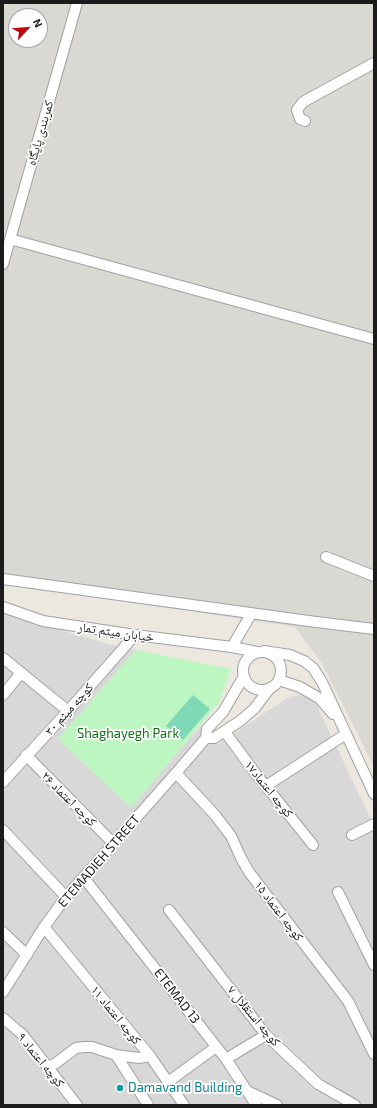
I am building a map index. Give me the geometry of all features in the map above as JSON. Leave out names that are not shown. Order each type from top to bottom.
[{"type":"street","name":"کمربندی پایگاه","points":[[3,264],[76,3]]},
{"type":"street","points":[[305,121],[300,119],[297,110],[303,102],[374,63]]},
{"type":"street","points":[[10,239],[374,339]]},
{"type":"street","points":[[326,557],[374,576]]},
{"type":"street","points":[[3,579],[251,614],[374,629]]},
{"type":"street","name":"خیابان میثم تمار","points":[[3,607],[43,621],[135,635],[290,655],[304,661],[312,668],[322,682],[374,794]]},
{"type":"street","points":[[251,614],[232,647],[239,658],[247,683],[253,688],[260,690],[270,688]]},
{"type":"street","name":"کوچه میثم ۳۰","points":[[4,780],[68,711],[135,635]]},
{"type":"street","points":[[206,738],[214,738],[225,732],[254,709],[270,688],[279,680],[282,673],[281,665],[277,658],[271,653],[260,652]]},
{"type":"street","name":"ETEMADIEH STREET","points":[[4,986],[27,956],[44,927],[66,896],[84,878],[206,738],[207,730],[223,712],[243,672],[245,661],[250,656],[260,652]]},
{"type":"street","points":[[3,658],[68,711]]},
{"type":"street","points":[[3,696],[22,673]]},
{"type":"street","name":"خیابان میثم تمار","points":[[279,680],[300,687],[319,698],[341,723]]},
{"type":"street","name":"کوچه اعتماد۱۷","points":[[225,732],[252,770],[314,845]]},
{"type":"street","points":[[266,786],[346,734]]},
{"type":"street","name":"کوچه اعتماد ۲۶","points":[[26,755],[113,843]]},
{"type":"street","name":"کوچه اعتماد ۱۵","points":[[176,773],[215,815],[231,836],[249,872],[348,1001],[374,1054]]},
{"type":"street","points":[[352,835],[374,824]]},
{"type":"street","points":[[3,830],[66,896]]},
{"type":"street","name":"ETEMAD 13","points":[[84,878],[226,1059],[256,1105]]},
{"type":"street","points":[[338,892],[373,962]]},
{"type":"street","name":"کوچه استقلال ۷","points":[[169,910],[266,1035],[318,1084],[355,1105]]},
{"type":"street","name":"کوچه اعتماد ۱۱","points":[[44,927],[150,1056],[184,1105]]},
{"type":"street","points":[[3,932],[27,956]]},
{"type":"street","name":"کوچه اعتماد ۹","points":[[3,1018],[23,1035],[77,1105]]},
{"type":"street","points":[[226,1059],[266,1035]]},
{"type":"street","points":[[168,1082],[216,1046]]},
{"type":"street","points":[[48,1067],[76,1048],[92,1047],[116,1055],[139,1058],[150,1056]]},
{"type":"street","points":[[116,1055],[148,1105]]},
{"type":"street","points":[[247,1091],[277,1105]]},
{"type":"shaded area","points":[[3,3],[374,3],[374,767],[323,665],[295,627],[3,583]]},
{"type":"shaded area","points":[[3,613],[111,645],[136,650],[58,739],[131,807],[202,724],[218,744],[289,697],[302,695],[315,702],[374,826],[374,1105],[3,1105]]},
{"type":"green space","name":"Shaghayegh Park","points":[[136,650],[231,669],[220,701],[131,808],[58,739]]},
{"type":"green space","points":[[193,695],[210,709],[183,740],[166,726]]},
{"type":"place","name":"Damavand Building","points":[[120,1088]]}]
